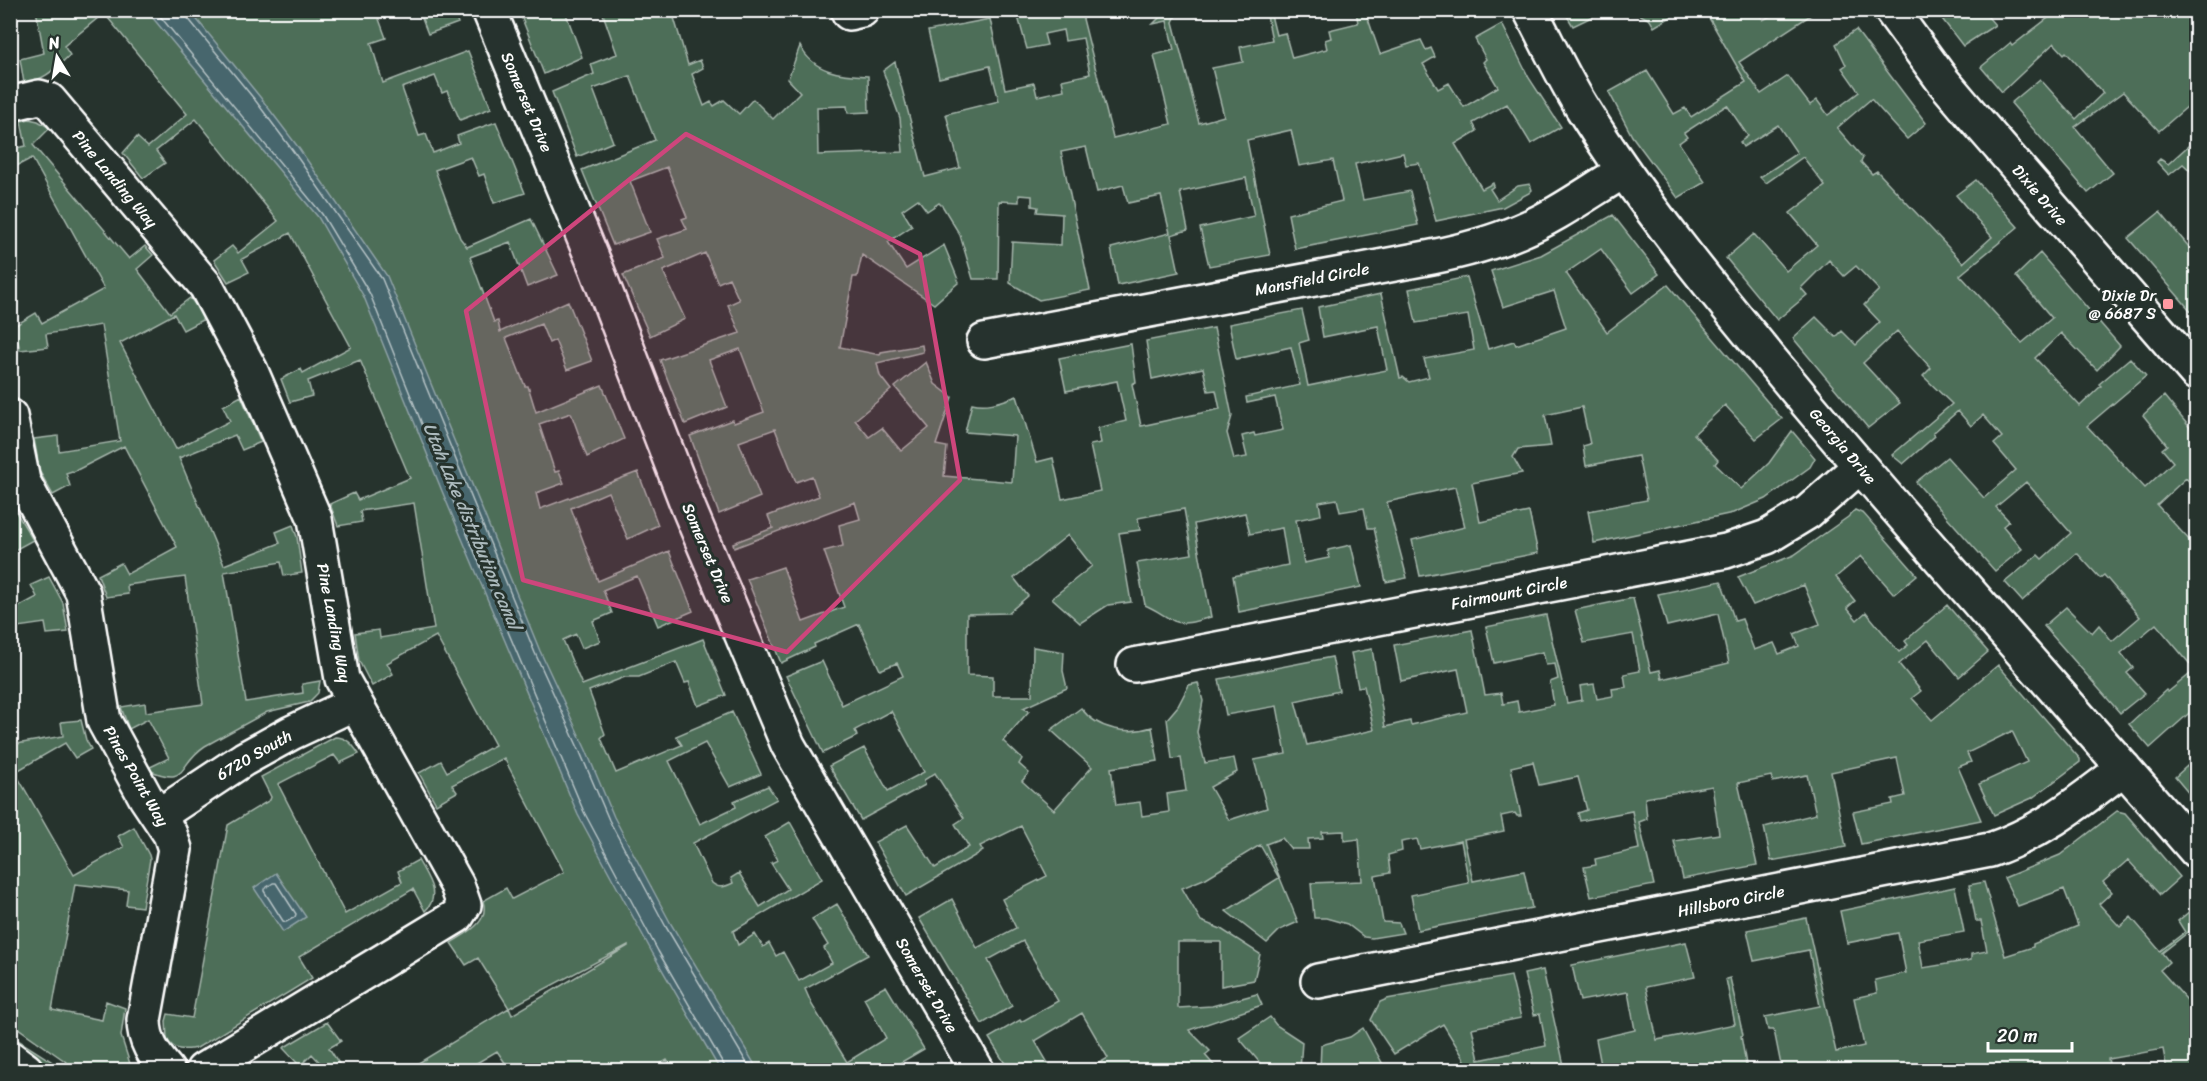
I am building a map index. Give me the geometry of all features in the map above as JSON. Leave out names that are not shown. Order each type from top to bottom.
[{"type":"street","name":"Somerset Drive","points":[[489,10],[596,267],[689,509],[788,745],[977,1071]]},
{"type":"street","name":"Georgia Drive","points":[[1530,10],[1580,104],[1624,171],[1726,306],[1860,466],[2196,851]]},
{"type":"street","name":"Dixie Drive","points":[[1891,10],[1943,81],[2196,373]]},
{"type":"street","name":"Pine Landing Way","points":[[21,101],[39,97],[49,100],[212,296],[251,371],[315,519],[342,679],[457,885],[464,905],[457,916],[203,1071]]},
{"type":"street","name":"Mansfield Circle","points":[[984,341],[1442,255],[1522,231],[1624,171]]},
{"type":"street","name":"Pines Point Way","points":[[10,416],[23,481],[83,593],[104,721],[146,798],[170,834],[175,849],[144,1029],[150,1048],[167,1071]]},
{"type":"street","name":"Fairmount Circle","points":[[1134,665],[1726,551],[1767,537],[1808,512],[1860,466]]},
{"type":"street","name":"6720 South","points":[[159,816],[244,759],[291,733],[355,703]]},
{"type":"street","name":"Hillsboro Circle","points":[[1317,981],[1990,850],[2016,841],[2057,819],[2124,768]]},
{"type":"street","points":[[10,1058],[26,1071]]},
{"type":"highlighted area","points":[[686,134],[920,254],[960,480],[787,652],[523,580],[466,311]]},
{"type":"green space","points":[[36,10],[376,11],[386,38],[371,43],[383,83],[468,51],[491,108],[460,120],[447,91],[442,93],[435,76],[402,88],[419,136],[426,134],[433,153],[459,143],[457,136],[496,122],[525,193],[494,203],[484,174],[479,176],[471,157],[435,170],[460,238],[467,247],[531,219],[558,275],[527,287],[510,242],[470,257],[494,322],[498,321],[500,332],[568,301],[592,361],[567,370],[555,340],[549,343],[541,324],[506,338],[525,386],[528,386],[536,412],[602,385],[624,439],[587,457],[571,413],[539,424],[555,472],[559,471],[564,483],[536,493],[540,509],[638,472],[658,525],[628,539],[608,492],[571,508],[598,581],[669,551],[693,611],[658,626],[637,576],[603,590],[612,613],[593,621],[600,641],[582,648],[576,634],[563,640],[582,685],[703,639],[726,695],[698,706],[689,682],[685,683],[676,662],[639,677],[625,677],[589,691],[605,734],[601,738],[616,773],[682,745],[676,736],[732,712],[761,774],[730,787],[705,743],[669,761],[700,824],[736,807],[734,801],[768,786],[777,799],[693,843],[712,883],[720,887],[727,886],[733,883],[731,878],[739,873],[760,907],[788,889],[771,863],[778,860],[765,837],[790,822],[822,879],[733,931],[738,945],[755,934],[763,947],[769,943],[776,956],[783,952],[799,981],[832,963],[824,948],[828,945],[812,919],[837,904],[868,955],[805,989],[812,1005],[847,1062],[886,1038],[864,998],[886,986],[924,1049],[888,1070],[673,1070],[667,1060],[650,1070],[510,1070],[497,1051],[465,1070],[407,1070],[509,1008],[478,958],[466,965],[451,943],[470,931],[480,921],[484,909],[483,901],[506,888],[512,899],[564,872],[504,758],[452,785],[457,792],[436,804],[419,773],[441,761],[447,772],[495,745],[436,636],[387,663],[393,674],[372,686],[359,661],[355,633],[379,630],[380,638],[434,629],[414,503],[360,511],[362,522],[338,526],[330,504],[354,493],[358,500],[410,478],[360,360],[308,381],[312,396],[290,402],[281,379],[301,369],[303,373],[351,347],[290,233],[242,259],[249,272],[228,282],[214,260],[232,246],[238,253],[278,221],[196,119],[156,151],[165,163],[143,178],[123,153],[137,137],[148,147],[187,114],[104,13],[64,46],[70,55],[54,69],[39,79],[24,83],[20,59],[44,53]],"holes":[[[628,946],[512,1015],[509,1008]]]},
{"type":"green space","points":[[1031,10],[1081,11],[1113,138],[1171,124],[1154,55],[1174,50],[1167,21],[1153,24],[1167,10],[1178,11],[1173,22],[1199,123],[1224,116],[1212,68],[1243,62],[1240,47],[1272,40],[1266,11],[1270,11],[1276,35],[1285,33],[1292,58],[1327,49],[1325,40],[1331,38],[1329,30],[1358,23],[1356,11],[1365,10],[1380,54],[1421,40],[1426,50],[1431,48],[1435,57],[1423,64],[1438,89],[1449,83],[1464,107],[1498,87],[1483,62],[1486,59],[1475,39],[1502,24],[1529,78],[1561,127],[1531,144],[1507,104],[1473,123],[1477,131],[1455,144],[1482,189],[1493,183],[1494,186],[1490,189],[1497,200],[1518,186],[1530,184],[1532,190],[1503,207],[1436,221],[1419,163],[1406,165],[1403,153],[1355,164],[1363,200],[1410,191],[1418,225],[1295,249],[1288,214],[1342,201],[1333,160],[1299,166],[1291,130],[1247,140],[1270,255],[1209,266],[1200,228],[1254,216],[1246,178],[1180,192],[1188,230],[1171,235],[1179,272],[1118,285],[1111,248],[1170,233],[1161,196],[1128,203],[1123,185],[1097,192],[1086,147],[1061,152],[1090,290],[1039,300],[1010,283],[1012,242],[1061,245],[1062,214],[1037,212],[1038,207],[1032,206],[1032,196],[1019,195],[1019,202],[999,201],[998,279],[973,279],[960,235],[943,207],[939,203],[927,211],[918,199],[902,210],[912,226],[888,242],[906,269],[944,245],[959,282],[934,304],[862,255],[857,277],[853,277],[840,347],[880,355],[881,352],[922,345],[923,352],[877,363],[880,376],[891,390],[855,420],[869,437],[882,428],[901,451],[929,428],[895,387],[926,362],[935,384],[952,397],[936,445],[947,447],[944,476],[1012,482],[1015,436],[965,432],[972,403],[989,404],[1017,396],[1037,462],[1053,458],[1062,499],[1100,491],[1090,445],[1101,443],[1098,428],[1126,421],[1117,381],[1066,391],[1059,358],[1131,344],[1136,382],[1132,384],[1141,426],[1220,409],[1216,390],[1208,391],[1203,368],[1152,379],[1146,341],[1214,328],[1232,416],[1227,433],[1234,459],[1247,457],[1242,436],[1254,433],[1255,436],[1283,430],[1275,397],[1247,403],[1246,397],[1300,385],[1291,347],[1236,359],[1229,324],[1302,310],[1309,340],[1299,343],[1308,386],[1387,370],[1378,326],[1323,337],[1318,307],[1381,294],[1400,378],[1403,377],[1409,382],[1429,377],[1424,359],[1474,350],[1468,315],[1416,323],[1409,289],[1467,277],[1488,349],[1514,341],[1516,345],[1566,328],[1554,291],[1503,307],[1491,271],[1541,255],[1613,215],[1659,274],[1633,293],[1601,249],[1566,273],[1607,332],[1668,285],[1782,419],[1756,439],[1725,405],[1694,434],[1718,460],[1715,464],[1741,489],[1769,463],[1792,431],[1815,458],[1810,467],[1766,499],[1733,513],[1594,543],[1588,511],[1647,500],[1638,456],[1586,466],[1583,446],[1590,444],[1582,407],[1545,415],[1551,446],[1518,449],[1513,457],[1522,473],[1472,483],[1480,522],[1529,512],[1538,553],[1420,576],[1412,540],[1465,527],[1455,487],[1387,502],[1407,578],[1386,582],[1374,528],[1368,528],[1364,508],[1340,512],[1337,499],[1319,502],[1321,515],[1296,520],[1304,563],[1329,558],[1328,550],[1351,545],[1361,587],[1239,612],[1233,576],[1288,565],[1282,528],[1250,534],[1245,513],[1194,524],[1211,617],[1188,623],[1174,621],[1145,605],[1137,563],[1192,554],[1184,509],[1138,518],[1140,530],[1119,533],[1131,602],[1108,605],[1080,623],[1052,598],[1092,566],[1068,535],[1014,578],[1028,596],[1008,613],[967,614],[967,675],[993,676],[993,696],[1032,696],[1033,647],[1064,652],[1063,671],[1067,688],[1023,708],[1029,711],[1003,741],[1022,759],[1019,764],[1029,773],[1022,781],[1054,810],[1092,767],[1051,730],[1081,708],[1095,721],[1114,729],[1133,730],[1152,727],[1158,761],[1111,768],[1116,805],[1140,802],[1142,816],[1169,812],[1167,794],[1186,791],[1181,758],[1172,759],[1167,719],[1178,706],[1189,685],[1198,683],[1203,701],[1197,732],[1205,763],[1234,758],[1237,772],[1210,787],[1229,820],[1267,808],[1254,760],[1286,754],[1277,706],[1226,715],[1219,679],[1332,657],[1339,691],[1295,701],[1307,745],[1374,730],[1364,686],[1358,687],[1351,653],[1372,649],[1385,727],[1410,721],[1411,725],[1467,712],[1458,669],[1401,681],[1394,645],[1472,630],[1485,695],[1501,693],[1503,704],[1517,701],[1519,712],[1554,705],[1550,682],[1558,679],[1555,664],[1546,665],[1543,652],[1494,663],[1486,627],[1546,615],[1567,703],[1582,700],[1580,686],[1594,684],[1597,699],[1613,696],[1612,689],[1626,687],[1624,674],[1640,671],[1633,634],[1584,643],[1575,610],[1633,598],[1651,672],[1660,670],[1662,679],[1729,663],[1718,614],[1667,626],[1658,594],[1721,581],[1735,621],[1742,619],[1754,650],[1774,643],[1779,654],[1799,646],[1794,634],[1820,624],[1804,585],[1753,605],[1738,577],[1794,555],[1855,510],[1864,514],[1917,575],[1894,594],[1861,556],[1836,577],[1855,601],[1847,608],[1857,620],[1866,612],[1899,652],[1908,645],[1905,641],[1947,605],[1988,652],[1959,677],[1928,640],[1899,664],[1921,691],[1912,698],[1932,720],[1998,665],[2080,759],[2080,762],[2032,798],[1994,815],[1979,784],[2027,762],[2012,731],[1967,753],[1971,762],[1958,767],[1981,820],[1861,844],[1853,812],[1893,804],[1892,799],[1905,796],[1897,758],[1831,772],[1846,847],[1771,861],[1764,827],[1816,814],[1807,775],[1773,782],[1771,776],[1738,783],[1757,865],[1683,879],[1674,841],[1719,834],[1712,786],[1645,798],[1647,819],[1639,822],[1654,885],[1591,897],[1584,867],[1596,865],[1595,859],[1639,849],[1632,811],[1580,821],[1578,813],[1587,810],[1578,777],[1539,785],[1533,762],[1511,767],[1521,816],[1515,813],[1501,816],[1504,831],[1464,839],[1473,881],[1524,871],[1532,908],[1418,930],[1411,895],[1469,883],[1461,841],[1420,849],[1417,839],[1401,842],[1402,851],[1388,855],[1390,873],[1375,876],[1383,922],[1399,923],[1403,933],[1372,938],[1364,937],[1347,924],[1326,918],[1314,918],[1311,883],[1362,881],[1359,839],[1344,841],[1344,831],[1322,832],[1323,838],[1308,839],[1309,849],[1291,849],[1282,838],[1266,844],[1298,922],[1280,930],[1267,943],[1226,911],[1279,878],[1260,845],[1206,878],[1182,888],[1201,921],[1221,929],[1260,954],[1254,980],[1221,986],[1221,942],[1178,942],[1178,1008],[1212,1006],[1257,994],[1262,1005],[1189,1030],[1210,1051],[1205,1055],[1218,1070],[1093,1070],[1091,1068],[1108,1058],[1082,1013],[1035,1041],[1052,1070],[1009,1070],[989,1038],[1058,1001],[1023,941],[988,960],[1012,1006],[982,1024],[919,918],[952,899],[977,948],[1016,928],[1002,899],[1047,876],[1021,826],[980,846],[983,851],[906,896],[875,842],[907,825],[935,868],[969,847],[955,824],[964,818],[935,773],[924,780],[925,785],[861,820],[829,766],[864,748],[888,791],[924,772],[891,711],[855,730],[857,736],[823,753],[786,676],[822,661],[842,705],[903,676],[897,663],[880,670],[859,624],[814,644],[815,647],[781,663],[747,579],[783,567],[803,622],[844,607],[824,551],[843,546],[839,525],[860,519],[855,502],[734,548],[733,543],[773,528],[768,516],[819,496],[812,476],[796,482],[775,429],[739,442],[760,497],[719,514],[690,436],[732,420],[734,423],[764,412],[740,349],[709,360],[727,407],[685,424],[660,360],[740,333],[728,305],[739,300],[729,278],[718,283],[705,253],[663,271],[685,319],[650,336],[623,275],[665,258],[657,239],[687,229],[682,219],[687,217],[667,167],[630,181],[650,232],[613,245],[582,170],[655,140],[630,76],[593,89],[613,142],[577,157],[552,92],[594,74],[591,64],[617,54],[602,11],[672,11],[688,65],[700,60],[703,68],[692,74],[704,106],[711,102],[714,106],[724,100],[739,114],[753,99],[773,119],[800,92],[788,79],[800,46],[813,62],[829,71],[868,76],[869,112],[848,113],[847,106],[817,107],[818,155],[903,152],[900,118],[883,71],[895,62],[925,177],[960,168],[946,114],[999,101],[990,66],[939,78],[928,31],[990,19],[1005,89],[1034,83],[1037,96],[1064,90],[1062,80],[1090,74],[1083,38],[1065,41],[1063,30],[1044,34],[1047,45],[1027,49],[1017,13]]},
{"type":"green space","points":[[419,11],[453,11],[458,23],[428,34]]},
{"type":"green space","points":[[519,11],[565,11],[582,57],[544,74]]},
{"type":"green space","points":[[1564,11],[1599,11],[1600,13],[1573,26]]},
{"type":"green space","points":[[1681,11],[1654,27],[1650,20],[1635,12]]},
{"type":"green space","points":[[1705,11],[1758,11],[1763,20],[1780,11],[1817,11],[1739,62],[1761,94],[1788,76],[1810,105],[1817,100],[1828,115],[1859,92],[1842,68],[1846,65],[1836,44],[1856,30],[1926,123],[1907,139],[1871,99],[1837,128],[1863,158],[1861,162],[1872,174],[1877,171],[1963,263],[1992,237],[1956,195],[1976,180],[2018,227],[1960,275],[2022,343],[2052,318],[2016,276],[2040,253],[2120,346],[2097,370],[2061,333],[2035,358],[2080,406],[2101,386],[2099,384],[2130,358],[2146,376],[2087,426],[2145,488],[2173,462],[2162,449],[2167,445],[2143,415],[2164,396],[2196,435],[2196,489],[2186,478],[2157,505],[2191,542],[2193,540],[2196,543],[2196,707],[2150,748],[2129,724],[2166,690],[2168,692],[2195,670],[2156,624],[2121,653],[2133,668],[2127,673],[2145,693],[2120,713],[2044,626],[2066,607],[2092,633],[2099,625],[2112,641],[2140,617],[2104,575],[2100,578],[2077,553],[2022,601],[2005,582],[2038,555],[2042,559],[2071,533],[2026,482],[1996,507],[2009,521],[2003,526],[2022,549],[1995,571],[1916,482],[1947,457],[1984,498],[2016,470],[1994,444],[2002,437],[1983,415],[1971,426],[1958,411],[1933,433],[1935,436],[1903,464],[1892,455],[1952,404],[1923,376],[1931,368],[1897,331],[1863,363],[1900,403],[1868,428],[1793,338],[1816,317],[1836,337],[1842,331],[1856,345],[1880,322],[1864,305],[1879,290],[1856,266],[1844,276],[1829,260],[1801,288],[1807,295],[1777,320],[1726,258],[1754,234],[1786,271],[1817,245],[1790,213],[1825,186],[1803,157],[1766,183],[1760,177],[1797,153],[1778,125],[1743,147],[1740,142],[1748,136],[1727,105],[1684,133],[1687,137],[1679,143],[1705,182],[1678,198],[1632,136],[1609,92],[1647,71],[1674,114],[1685,108],[1691,117],[1746,82]]},
{"type":"green space","points":[[1936,11],[1983,11],[1995,25],[1963,46]]},
{"type":"green space","points":[[2043,11],[2196,11],[2196,116],[2188,106],[2159,131],[2123,92],[2075,127],[2113,173],[2088,193],[2011,103],[2040,79],[2076,119],[2103,93],[2066,52],[2064,54],[2054,43],[2002,92],[1981,67],[2010,43],[2012,46],[2048,18]]},
{"type":"green space","points":[[29,119],[50,128],[33,145],[129,259],[145,246],[153,255],[137,269],[170,313],[190,298],[206,318],[183,330],[174,314],[120,343],[176,449],[230,421],[223,406],[241,396],[261,442],[242,450],[235,435],[179,458],[224,565],[280,543],[276,532],[293,525],[297,537],[302,573],[284,576],[281,562],[224,572],[246,702],[303,693],[302,684],[320,681],[318,693],[309,702],[267,712],[205,746],[176,775],[160,774],[146,769],[169,758],[148,719],[129,729],[121,707],[145,703],[146,712],[203,704],[185,577],[127,585],[128,594],[106,597],[98,575],[121,563],[127,574],[177,547],[124,446],[73,472],[66,473],[70,486],[53,495],[40,472],[34,439],[58,436],[59,451],[120,441],[101,325],[46,334],[48,347],[20,350],[14,326],[36,313],[42,323],[104,289],[32,158],[11,169],[11,149],[26,146],[21,121]]},
{"type":"green space","points":[[2196,139],[2196,176],[2183,164],[2169,175],[2157,162],[2160,159],[2168,164]]},
{"type":"green space","points":[[2160,212],[2194,253],[2196,252],[2196,317],[2128,238]]},
{"type":"green space","points":[[16,512],[33,540],[13,551],[11,514]]},
{"type":"green space","points":[[49,577],[63,603],[68,632],[47,634],[45,623],[11,628],[11,611],[37,597],[31,585]]},
{"type":"green space","points":[[81,720],[91,749],[75,758],[65,743],[15,772],[74,875],[124,847],[118,836],[134,827],[149,855],[142,907],[126,905],[128,890],[75,884],[52,1010],[102,1020],[106,1001],[125,1008],[121,1036],[132,1070],[73,1070],[65,1061],[11,1023],[10,901],[13,900],[10,888],[11,745],[63,736],[61,722]]},
{"type":"green space","points":[[335,737],[346,740],[359,754],[340,763],[334,755],[278,784],[345,914],[402,882],[398,871],[418,860],[429,879],[433,892],[430,905],[425,911],[413,889],[299,957],[312,978],[197,1048],[176,1048],[167,1039],[166,1021],[168,1014],[192,1018],[228,825],[270,800],[271,797],[261,777]]},
{"type":"green space","points":[[2196,758],[2196,802],[2175,777]]},
{"type":"green space","points":[[2117,811],[2125,813],[2180,877],[2160,895],[2128,860],[2103,882],[2112,892],[2099,904],[2120,927],[2131,917],[2160,951],[2185,932],[2178,921],[2196,906],[2196,926],[2162,953],[2169,962],[2160,970],[2196,1010],[2196,1070],[2167,1070],[2163,1049],[2108,1059],[2110,1068],[2097,1070],[2070,1070],[2069,1068],[2057,1070],[1750,1070],[1781,1065],[1774,1030],[1768,1030],[1765,1017],[1820,1006],[1809,950],[1754,961],[1747,930],[1806,918],[1836,1052],[1864,1046],[1854,998],[1877,993],[1875,980],[1906,973],[1898,933],[1847,943],[1840,911],[1955,887],[1964,932],[1918,940],[1923,968],[1971,960],[1971,954],[1987,951],[1981,921],[1976,921],[1969,885],[1984,882],[2005,956],[2033,947],[2033,944],[2078,926],[2064,889],[2018,906],[2004,878],[2060,855]]},
{"type":"green space","points":[[1686,942],[1695,977],[1646,987],[1657,1040],[1735,1024],[1726,979],[1730,978],[1743,1035],[1741,1036],[1747,1070],[1602,1070],[1596,1039],[1635,1030],[1628,992],[1580,1001],[1572,965]]},
{"type":"green space","points":[[1543,970],[1565,1070],[1449,1070],[1465,1060],[1443,1024],[1394,1054],[1371,1020],[1380,1002],[1387,999],[1511,976],[1521,1018],[1472,1028],[1479,1060],[1546,1046],[1540,1014],[1534,1015],[1524,974]]},
{"type":"green space","points":[[1270,1017],[1276,1025],[1302,1042],[1300,1070],[1266,1070],[1239,1038]]},
{"type":"green space","points":[[327,1022],[341,1041],[329,1048],[343,1070],[327,1070],[312,1054],[300,1066],[283,1048]]},
{"type":"green space","points":[[1363,1028],[1386,1070],[1320,1070],[1321,1045],[1350,1037]]},
{"type":"green space","points":[[10,1035],[51,1061],[59,1070],[39,1070],[11,1047]]},
{"type":"water","name":"Utah Lake distribution canal","points":[[147,11],[190,11],[298,147],[387,276],[540,651],[614,817],[671,924],[758,1070],[720,1070],[653,954],[578,815],[442,491],[364,297],[318,217]]},
{"type":"water","points":[[276,873],[306,917],[283,932],[254,888]]},
{"type":"place","name":"Dixie Dr @ 6687 S","points":[[2168,304]]}]
